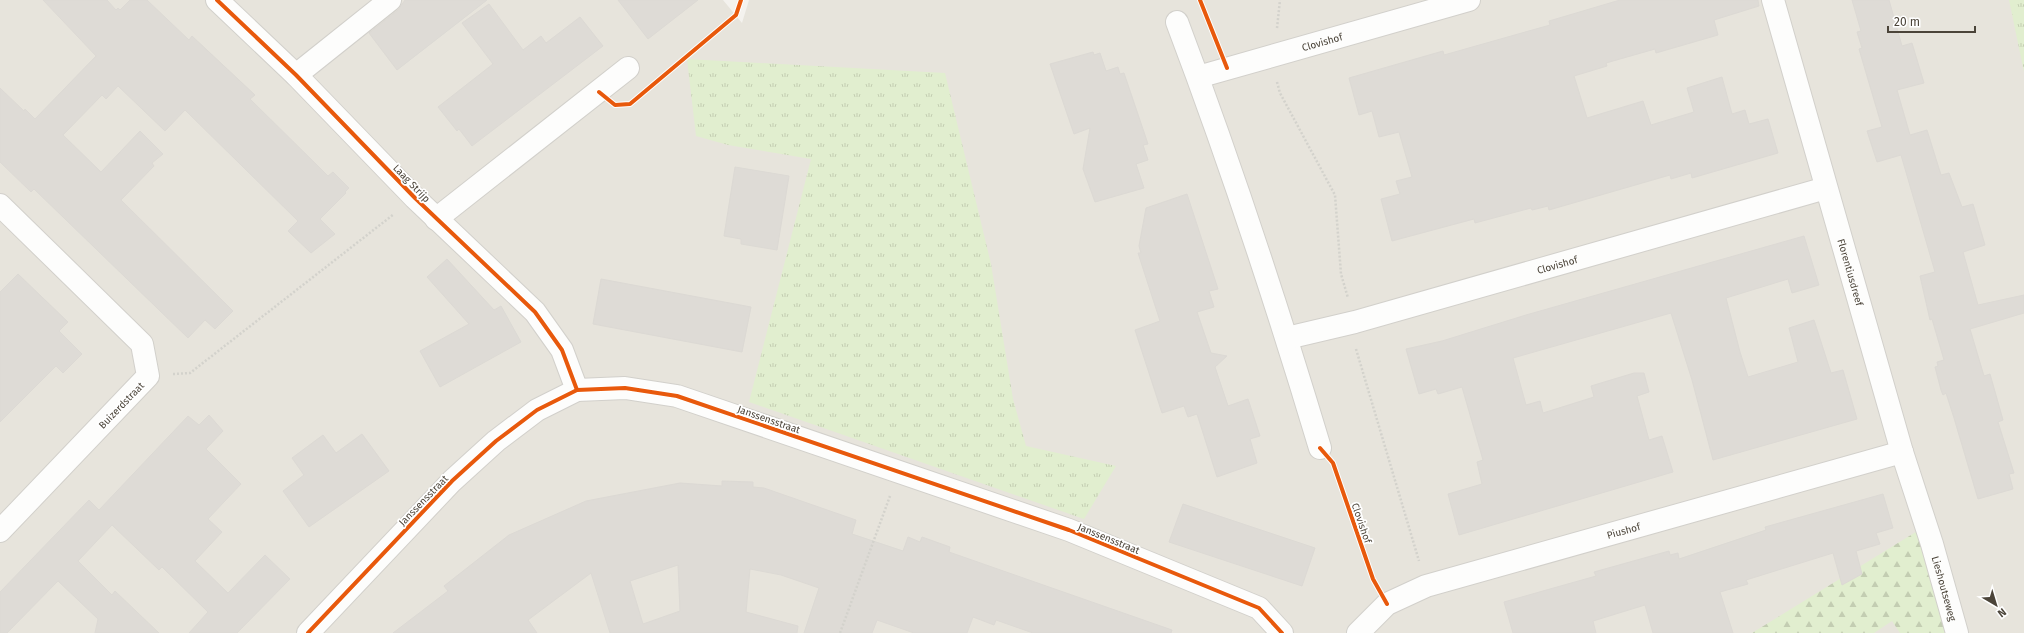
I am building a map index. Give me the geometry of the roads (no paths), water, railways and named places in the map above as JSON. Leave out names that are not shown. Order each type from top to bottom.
[{"type":"street","points":[[296,75],[390,0]]},
{"type":"street","name":"Clovishof","points":[[1198,77],[1469,0]]},
{"type":"street","name":"Florentiusdreef","points":[[1773,0],[1902,452],[1932,544]]},
{"type":"street","name":"Laag Strijp","points":[[225,3],[436,219],[535,312],[562,350],[577,390]]},
{"type":"street","points":[[1177,22],[1198,77],[1287,338],[1320,448]]},
{"type":"street","points":[[436,219],[628,68]]},
{"type":"street","name":"Clovishof","points":[[1287,338],[1355,322],[1826,188]]},
{"type":"street","name":"Buizerdstraat","points":[[0,206],[142,344],[148,376],[0,531]]},
{"type":"street","name":"Janssensstraat","points":[[308,633],[452,481],[496,441],[537,410],[577,390],[625,388],[677,396],[1069,530],[1259,608],[1282,633]]},
{"type":"street","name":"Piushof","points":[[1358,633],[1387,604],[1426,586],[1902,452]]},
{"type":"street","name":"Lieshoutseweg","points":[[1932,544],[1957,633]]}]
